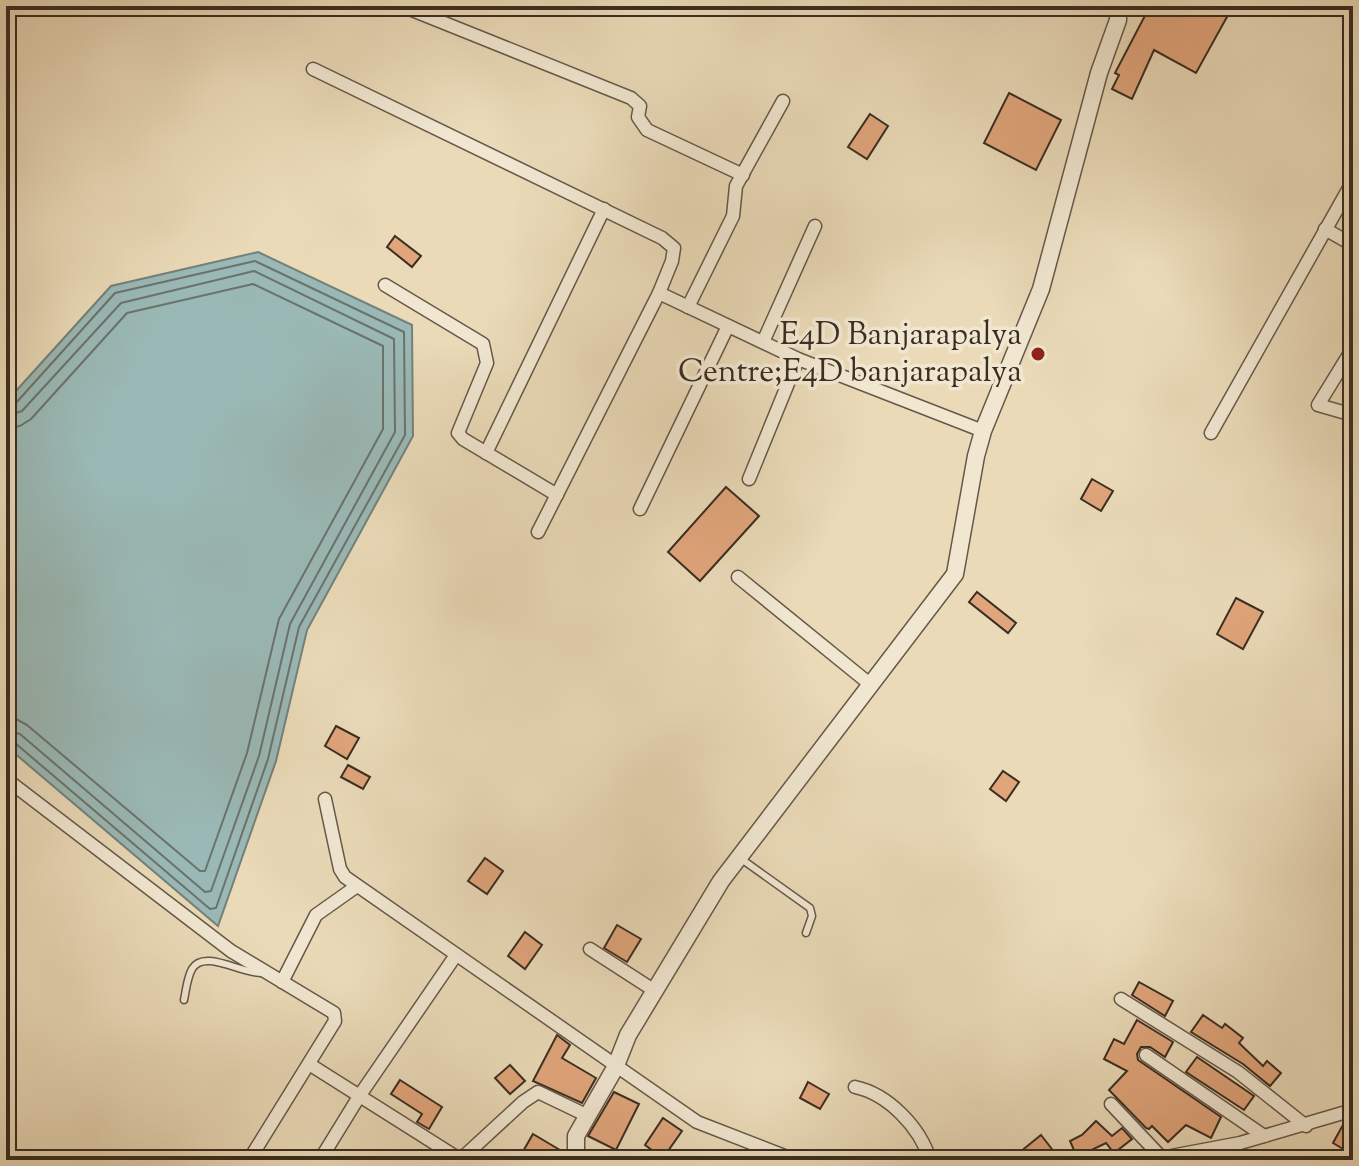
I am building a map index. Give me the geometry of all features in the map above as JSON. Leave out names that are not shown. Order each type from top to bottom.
[{"type":"street","points":[[402,6],[631,98],[640,106],[638,117],[647,130],[743,175]]},
{"type":"street","points":[[576,1160],[576,1136],[615,1068],[628,1035],[739,857],[955,574],[983,431],[1041,289],[1099,73],[1118,20],[1118,6]]},
{"type":"street","points":[[313,69],[604,209],[662,238],[674,248],[659,293],[538,532]]},
{"type":"street","points":[[688,307],[733,216],[735,191],[783,101]]},
{"type":"street","points":[[1211,433],[1353,181]]},
{"type":"street","points":[[486,453],[604,209]]},
{"type":"street","points":[[763,342],[815,226]]},
{"type":"street","points":[[1325,229],[1353,245]]},
{"type":"street","points":[[385,285],[483,344],[487,363],[458,433],[557,495]]},
{"type":"street","points":[[659,293],[798,359],[983,431]]},
{"type":"street","points":[[640,509],[728,326]]},
{"type":"street","points":[[1353,348],[1318,405],[1353,415]]},
{"type":"street","points":[[749,479],[798,359]]},
{"type":"street","points":[[738,577],[871,685]]},
{"type":"street","points":[[6,779],[216,940],[334,1013],[335,1021],[249,1160]]},
{"type":"street","points":[[325,799],[340,869],[345,877],[615,1068],[697,1122],[787,1159]]},
{"type":"street","points":[[282,982],[316,915],[357,886]]},
{"type":"street","points":[[590,949],[655,991]]},
{"type":"street","points":[[320,1160],[360,1095],[456,955]]},
{"type":"street","points":[[1121,999],[1238,1072],[1306,1126]]},
{"type":"street","points":[[1146,1055],[1264,1136]]},
{"type":"street","points":[[309,1064],[460,1160],[538,1092],[588,1116]]},
{"type":"street","points":[[855,1087],[869,1090],[892,1105],[919,1137],[930,1160]]},
{"type":"street","points":[[1111,1104],[1156,1159],[1306,1126],[1353,1110]]},
{"type":"street","points":[[1210,1149],[1224,1160]]},
{"type":"lane","points":[[739,857],[810,908],[812,916],[806,933]]},
{"type":"lane","points":[[184,1000],[192,970],[201,961],[209,959],[249,973],[267,973]]},
{"type":"water","points":[[258,252],[412,325],[413,436],[307,630],[276,761],[218,926],[6,746],[6,402],[111,286]]},
{"type":"building","points":[[1150,6],[1233,6],[1196,73],[1154,50],[1132,99],[1112,89],[1119,75],[1115,73]]},
{"type":"building","points":[[1009,93],[1061,120],[1036,170],[984,143]]},
{"type":"building","points":[[870,114],[888,126],[867,159],[848,147]]},
{"type":"building","points":[[395,236],[421,256],[412,267],[387,247]]},
{"type":"building","points":[[1092,479],[1113,491],[1101,511],[1081,499]]},
{"type":"building","points":[[726,487],[759,516],[700,581],[668,552]]},
{"type":"building","points":[[977,592],[1016,623],[1008,633],[969,602]]},
{"type":"building","points":[[1236,598],[1263,612],[1243,649],[1217,634]]},
{"type":"building","points":[[336,726],[359,738],[347,759],[325,746]]},
{"type":"building","points":[[348,765],[370,777],[363,789],[341,777]]},
{"type":"building","points":[[1003,771],[1019,782],[1006,801],[990,789]]},
{"type":"building","points":[[485,858],[503,871],[487,894],[468,881]]},
{"type":"building","points":[[617,925],[641,939],[627,962],[604,948]]},
{"type":"building","points":[[525,932],[542,945],[525,969],[508,956]]},
{"type":"building","points":[[1139,982],[1173,1001],[1165,1016],[1132,995]]},
{"type":"building","points":[[1203,1015],[1222,1028],[1225,1024],[1243,1038],[1239,1043],[1263,1066],[1267,1061],[1281,1073],[1270,1086],[1243,1064],[1191,1032]]},
{"type":"building","points":[[1137,1020],[1173,1042],[1165,1057],[1150,1047],[1141,1047],[1138,1060],[1221,1117],[1211,1138],[1186,1125],[1168,1142],[1152,1126],[1146,1128],[1109,1090],[1127,1071],[1104,1059],[1114,1039],[1124,1044]]},
{"type":"building","points":[[557,1035],[570,1045],[562,1058],[596,1078],[582,1103],[533,1081]]},
{"type":"building","points":[[1197,1057],[1254,1096],[1244,1110],[1186,1072]]},
{"type":"building","points":[[510,1065],[525,1081],[510,1094],[495,1078]]},
{"type":"building","points":[[400,1080],[442,1107],[429,1129],[417,1122],[422,1114],[391,1094]]},
{"type":"building","points":[[808,1082],[829,1094],[820,1109],[800,1098]]},
{"type":"building","points":[[614,1092],[639,1104],[616,1150],[588,1136]]},
{"type":"building","points":[[663,1118],[682,1131],[663,1158],[645,1145]]},
{"type":"building","points":[[1096,1121],[1112,1136],[1122,1128],[1132,1139],[1114,1153],[1106,1143],[1077,1157],[1070,1141],[1082,1135]]},
{"type":"building","points":[[1344,1123],[1353,1128],[1353,1155],[1333,1143]]},
{"type":"building","points":[[533,1134],[565,1153],[565,1160],[518,1160]]},
{"type":"building","points":[[1041,1135],[1055,1153],[1046,1160],[1010,1160]]},
{"type":"place","name":"E4D Banjarapalya Centre;E4D banjarapalya","points":[[1038,354]]}]
